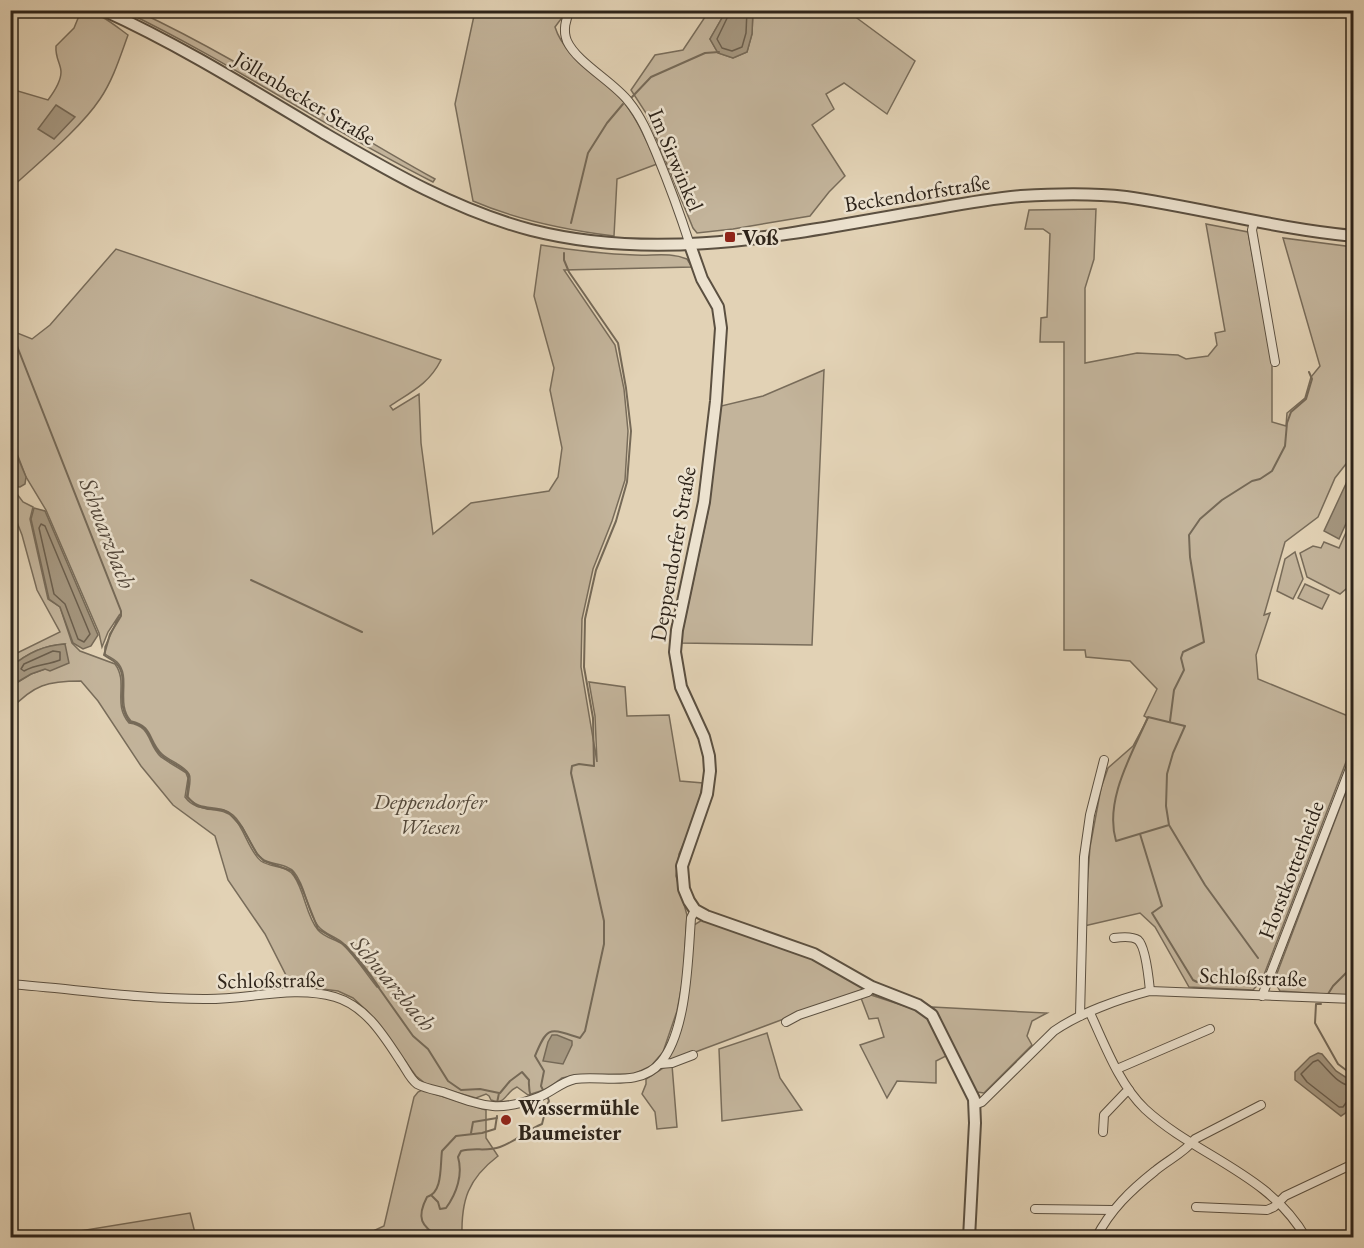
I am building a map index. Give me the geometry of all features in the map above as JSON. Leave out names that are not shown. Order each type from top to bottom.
[{"type":"street","name":"Jöllenbecker Straße","points":[[103,10],[205,61],[410,182],[488,216]]},
{"type":"street","name":"Im Sirwinkel","points":[[571,10],[566,23],[568,42],[574,52],[624,96],[636,111],[665,175],[690,245]]},
{"type":"street","name":"Beckendorfstraße","points":[[488,216],[532,230],[602,243],[690,245],[731,242],[974,202],[1021,196],[1076,195],[1123,197],[1306,232],[1353,236]]},
{"type":"street","points":[[1254,222],[1252,230],[1275,362]]},
{"type":"street","name":"Deppendorfer Straße","points":[[690,245],[702,279],[718,307],[721,328],[704,502],[677,630],[675,652],[681,687],[704,737],[710,771],[707,794],[682,866],[684,889],[695,910]]},
{"type":"street","name":"Horstkotterheide","points":[[1262,996],[1353,758]]},
{"type":"street","points":[[1080,1017],[1084,856],[1090,815],[1104,759]]},
{"type":"street","points":[[660,1064],[668,1051],[681,1012],[691,918],[695,910],[706,916],[814,954],[872,987],[918,1005],[932,1015],[972,1094],[974,1105],[969,1238]]},
{"type":"street","points":[[1114,938],[1138,940],[1143,947],[1150,992]]},
{"type":"street","name":"Schloßstraße","points":[[10,984],[206,1000],[310,993],[333,996],[349,1001],[371,1020],[417,1084],[494,1107],[529,1101],[572,1080],[643,1076],[660,1064],[672,1063],[693,1056]]},
{"type":"street","points":[[786,1022],[799,1015],[868,992],[872,987]]},
{"type":"street","name":"Schloßstraße","points":[[974,1105],[982,1102],[1054,1031],[1080,1017],[1135,995],[1150,992],[1353,999]]},
{"type":"street","points":[[1090,1013],[1117,1069],[1144,1108],[1169,1128],[1234,1167],[1277,1202],[1300,1226],[1306,1238]]},
{"type":"street","points":[[1117,1069],[1210,1029]]},
{"type":"street","points":[[1103,1132],[1104,1115],[1130,1090]]},
{"type":"street","points":[[1096,1238],[1113,1210],[1155,1171],[1188,1147],[1195,1139],[1261,1105]]},
{"type":"street","points":[[1196,1207],[1268,1210],[1285,1196],[1353,1164]]},
{"type":"street","points":[[1035,1209],[1113,1210]]},
{"type":"green space","points":[[846,10],[915,61],[887,114],[844,83],[826,94],[834,109],[812,125],[845,176],[810,216],[697,233],[646,113],[631,90],[655,55],[683,50],[709,11],[726,11],[710,39],[718,53],[733,58],[747,52],[752,34],[753,11]]},
{"type":"green space","points":[[81,11],[100,16],[128,35],[116,68],[109,84],[92,110],[11,188],[11,89],[48,100],[61,76],[56,46],[74,28]]},
{"type":"green space","points":[[124,11],[137,11],[213,50],[435,179],[433,182],[394,162],[203,52]]},
{"type":"green space","points":[[475,11],[559,11],[564,15],[555,27],[566,48],[610,86],[630,111],[657,164],[617,179],[614,236],[542,223],[507,214],[473,201],[455,104]]},
{"type":"green space","points":[[1096,209],[1094,259],[1085,288],[1085,363],[1137,353],[1178,355],[1186,359],[1208,356],[1217,345],[1215,333],[1225,331],[1206,224],[1248,232],[1272,359],[1272,422],[1286,426],[1287,413],[1305,398],[1311,377],[1320,366],[1283,238],[1353,247],[1353,455],[1335,478],[1318,517],[1285,542],[1264,615],[1270,613],[1256,655],[1258,679],[1353,718],[1353,744],[1262,980],[1253,990],[1189,987],[1155,927],[1140,913],[1084,926],[1090,847],[1101,788],[1108,768],[1133,746],[1148,718],[1144,716],[1157,689],[1130,661],[1086,657],[1085,650],[1064,650],[1064,342],[1040,342],[1041,318],[1047,317],[1050,234],[1043,229],[1025,229],[1029,210]]},
{"type":"green space","name":"Deppendorfer Wiesen","points":[[541,245],[611,254],[674,256],[687,259],[692,267],[564,270],[615,345],[624,389],[628,431],[625,480],[593,569],[582,619],[581,667],[597,762],[595,716],[589,682],[625,687],[627,716],[669,715],[680,781],[703,783],[696,815],[679,854],[676,876],[687,915],[683,979],[677,1011],[663,1052],[651,1066],[634,1074],[577,1075],[562,1078],[547,1089],[528,1095],[517,1087],[503,1100],[496,1101],[491,1100],[486,1094],[476,1098],[426,1084],[416,1076],[381,1028],[353,998],[338,991],[291,985],[265,934],[228,880],[215,836],[173,805],[141,766],[98,701],[81,681],[59,682],[42,686],[27,694],[11,709],[11,679],[15,684],[45,669],[65,644],[36,651],[11,667],[11,656],[60,632],[37,590],[22,535],[11,507],[11,486],[23,502],[33,507],[30,519],[48,599],[60,607],[72,643],[80,651],[115,664],[121,678],[122,708],[129,723],[142,728],[161,757],[186,773],[188,778],[185,797],[190,802],[203,808],[222,811],[234,818],[253,852],[261,861],[291,872],[298,882],[311,918],[318,930],[346,948],[379,987],[349,948],[318,926],[302,885],[294,872],[288,867],[268,862],[259,856],[238,820],[228,811],[204,807],[193,802],[188,797],[190,779],[187,771],[162,754],[144,726],[131,721],[126,714],[121,668],[116,661],[105,654],[105,647],[120,614],[108,632],[102,647],[99,633],[46,510],[26,477],[11,438],[10,330],[32,339],[50,325],[116,249],[441,360],[425,381],[390,406],[393,410],[419,394],[421,443],[433,534],[471,503],[549,491],[558,477],[562,448],[550,390],[554,368],[534,296]]},
{"type":"green space","points":[[824,370],[812,645],[680,643],[709,507],[721,406],[763,396]]},
{"type":"green space","points":[[1353,517],[1353,583],[1340,594],[1307,577],[1300,553],[1313,546],[1321,548],[1324,542],[1339,548]]},
{"type":"green space","points":[[1295,552],[1303,579],[1293,599],[1277,591],[1285,559]]},
{"type":"green space","points":[[1305,584],[1329,595],[1322,609],[1298,598]]},
{"type":"green space","points":[[1353,773],[1353,996],[1280,991],[1275,982],[1276,976]]},
{"type":"green space","points":[[702,920],[808,955],[864,986],[864,989],[669,1060],[694,925]]},
{"type":"green space","points":[[871,995],[923,1012],[931,1021],[948,1055],[936,1061],[936,1083],[897,1081],[887,1098],[860,1045],[884,1037],[878,1018],[869,1019],[861,998]]},
{"type":"green space","points":[[932,1007],[1047,1013],[1032,1021],[1027,1036],[1032,1045],[984,1093],[977,1092]]},
{"type":"green space","points":[[767,1033],[780,1078],[802,1110],[722,1121],[719,1049]]},
{"type":"green space","points":[[672,1065],[677,1127],[657,1129],[655,1112],[642,1094],[646,1079]]},
{"type":"green space","points":[[422,1090],[486,1110],[486,1138],[498,1156],[480,1173],[468,1191],[463,1212],[462,1237],[358,1238],[384,1226],[414,1097]]},
{"type":"green space","points":[[190,1213],[196,1237],[43,1237]]},
{"type":"water","points":[[726,11],[753,11],[752,34],[747,52],[733,58],[718,53],[710,39]]},
{"type":"water","points":[[56,105],[75,117],[54,139],[38,129]]},
{"type":"water","points":[[10,439],[26,477],[25,484],[20,487],[11,486]]},
{"type":"water","points":[[1350,475],[1353,477],[1353,508],[1339,539],[1324,531]]},
{"type":"water","points":[[34,508],[45,511],[98,635],[91,646],[83,649],[73,643],[60,607],[49,599],[31,519]]},
{"type":"water","points":[[65,644],[69,663],[50,671],[45,669],[31,674],[14,684],[11,679],[11,667],[17,662],[43,648]]},
{"type":"water","points":[[552,1035],[572,1041],[563,1064],[543,1061]]},
{"type":"water","points":[[1318,1053],[1322,1054],[1336,1071],[1353,1082],[1351,1106],[1341,1116],[1295,1080],[1295,1072],[1310,1057]]},
{"type":"waterway","points":[[632,97],[651,77],[705,53],[719,52]]},
{"type":"waterway","points":[[571,223],[588,153],[607,123],[623,104]]},
{"type":"waterway","points":[[544,1092],[541,1086],[544,1071],[535,1056],[547,1034],[556,1031],[580,1038],[585,1031],[604,944],[604,921],[571,773],[572,766],[579,764],[594,766],[593,718],[584,667],[585,619],[596,570],[616,521],[627,482],[631,431],[618,343],[569,272],[564,253]]},
{"type":"waterway","name":"Schwarzbach","points":[[10,328],[17,333],[17,346],[121,611],[121,616],[110,634],[104,655],[115,662],[120,669],[123,706],[130,722],[143,727],[161,755],[188,774],[187,797],[197,806],[229,813],[242,827],[257,854],[264,861],[292,871],[301,886],[318,929],[345,945],[369,974],[413,1036],[428,1049],[448,1081],[461,1090],[480,1089],[499,1093],[497,1103]]},
{"type":"waterway","points":[[1170,721],[1174,690],[1184,670],[1181,658],[1183,652],[1204,642],[1190,557],[1189,535],[1200,519],[1222,500],[1272,471],[1285,446],[1287,423],[1291,412],[1306,399],[1312,379],[1309,372]]},
{"type":"waterway","points":[[251,580],[362,632]]},
{"type":"waterway","points":[[1169,825],[1116,841],[1113,825],[1117,794],[1148,717],[1185,726],[1167,774],[1166,806],[1169,825],[1205,885],[1258,958]]},
{"type":"waterway","points":[[1140,834],[1162,906],[1152,913],[1193,980],[1197,982]]},
{"type":"waterway","points":[[1328,994],[1354,965]]},
{"type":"waterway","points":[[1321,1004],[1316,1004],[1315,1023],[1338,1064],[1354,1076]]},
{"type":"waterway","points":[[500,1093],[522,1072],[529,1080],[530,1094],[535,1107],[540,1116],[544,1116]]},
{"type":"waterway","points":[[432,1196],[438,1202],[440,1209],[446,1208],[458,1183],[460,1170],[458,1157],[461,1151],[500,1147],[542,1124],[547,1114],[549,1101],[547,1096]]},
{"type":"waterway","name":"Schwarzbach","points":[[440,1238],[428,1229],[421,1216],[427,1197],[436,1190],[438,1184],[442,1151],[456,1136],[495,1129],[497,1116]]},
{"type":"waterway","name":"Schwarzbach","points":[[471,1133],[473,1122],[497,1118]]},
{"type":"place","name":"Voß","points":[[730,237]]},
{"type":"place","name":"Wassermühle Baumeister","points":[[506,1120]]}]
